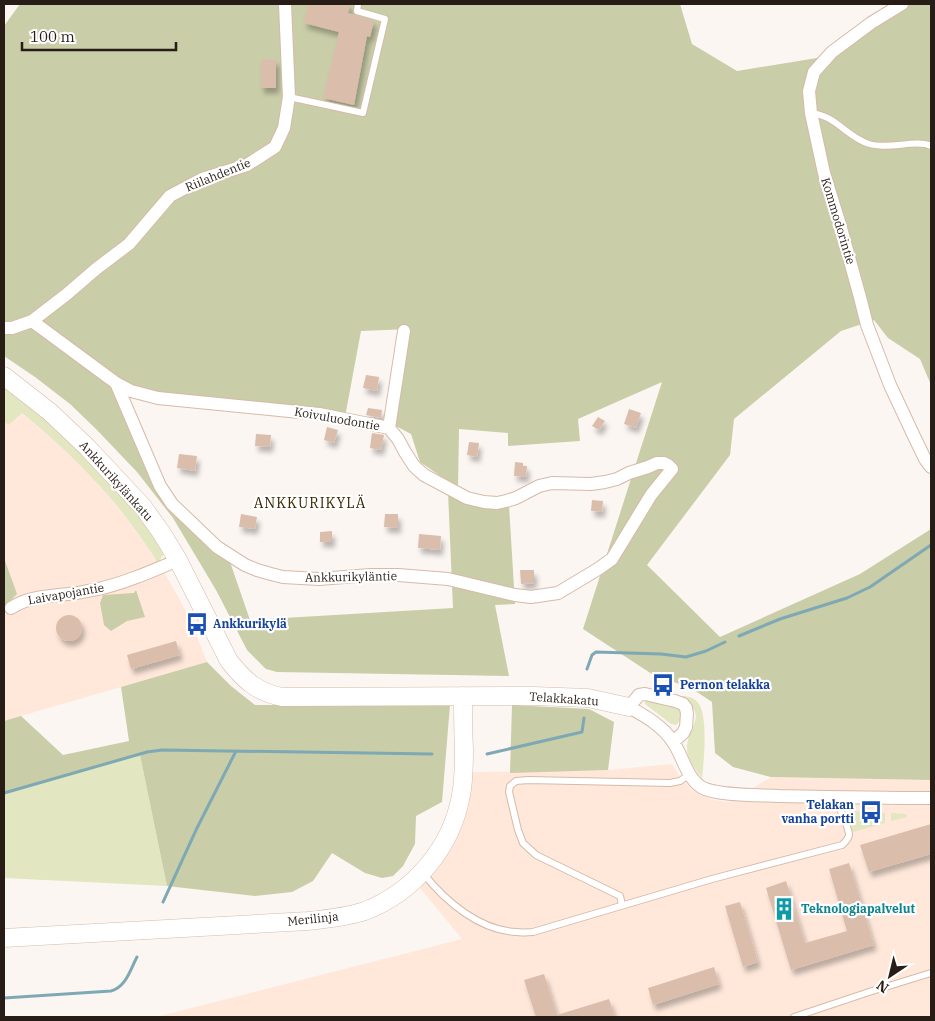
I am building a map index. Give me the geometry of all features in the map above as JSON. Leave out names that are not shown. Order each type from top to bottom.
[{"type":"street","name":"Riilahdentie","points":[[4,328],[12,328],[32,321],[67,294],[129,244],[170,196],[202,179],[247,165],[275,148],[284,128],[289,97],[285,4]]},
{"type":"street","name":"Kommodorintie","points":[[902,4],[871,23],[832,52],[814,72],[809,91],[811,113],[824,173],[867,325],[890,385],[916,441],[931,467]]},
{"type":"street","points":[[32,321],[116,383]]},
{"type":"street","points":[[389,428],[404,331]]},
{"type":"street","name":"Ankkurikylänkatu","points":[[4,376],[50,412],[87,447],[147,513],[178,560],[230,661]]},
{"type":"street","name":"Koivuluodontie","points":[[116,383],[131,391],[158,398],[319,414],[389,428],[414,466],[424,475],[467,498],[484,502],[497,503],[506,501],[539,486],[552,483],[591,484],[604,482],[648,468],[657,463],[664,463],[672,469]]},
{"type":"street","name":"Ankkurikyläntie","points":[[116,383],[160,486],[172,504],[217,547],[234,559],[257,570],[283,577],[319,579],[398,575],[448,579],[515,596],[531,597],[558,593],[612,559],[651,495],[672,469]]},
{"type":"street","name":"Laivapojantie","points":[[11,608],[29,599],[105,587],[144,575],[178,560]]},
{"type":"street","name":"Telakkakatu","points":[[230,661],[241,676],[260,691],[282,697],[533,696],[588,698],[629,707],[649,719],[673,742],[695,782],[702,788],[718,793],[931,798]]},
{"type":"street","points":[[629,707],[639,696],[645,694],[675,700],[682,704],[686,708],[686,727],[683,733],[673,742]]},
{"type":"street","name":"Merilinja","points":[[4,938],[308,921],[335,918],[365,911],[395,896],[422,872],[436,856],[453,824],[460,802],[464,776],[463,696]]},
{"type":"lane","points":[[289,97],[363,114],[385,19],[357,11],[358,4]]},
{"type":"lane","points":[[811,113],[828,117],[852,136],[868,144],[884,147],[912,144],[931,146]]},
{"type":"lane","points":[[622,905],[620,896],[536,855],[524,843],[518,830],[509,792],[510,786],[516,781],[528,780],[670,783],[680,781],[690,774]]},
{"type":"lane","points":[[422,872],[437,890],[465,914],[501,930],[533,932],[712,879],[842,845],[849,836],[835,797]]},
{"type":"lane","points":[[794,1017],[931,973]]},
{"type":"shaded area","points":[[22,413],[61,446],[97,482],[129,521],[164,572],[179,598],[207,662],[4,721],[4,422],[9,425]]},
{"type":"shaded area","points":[[672,764],[692,790],[713,800],[729,802],[771,777],[931,780],[931,1017],[156,1017],[462,939],[420,888],[432,873],[470,772],[608,770]]},
{"type":"green space","points":[[20,4],[680,4],[692,44],[737,71],[835,55],[906,4],[931,4],[931,385],[920,359],[888,338],[874,320],[841,331],[734,419],[730,455],[647,565],[720,637],[860,574],[931,529],[931,780],[771,777],[733,767],[715,753],[712,702],[688,686],[658,678],[583,629],[662,382],[578,419],[580,441],[508,446],[508,433],[459,429],[458,488],[420,462],[411,434],[394,425],[410,329],[361,331],[345,417],[152,393],[122,381],[166,499],[229,559],[250,620],[453,608],[448,492],[509,505],[515,604],[495,605],[509,676],[277,672],[266,669],[247,650],[216,590],[173,518],[137,472],[70,404],[4,356],[4,26]]},
{"type":"green space","points":[[4,385],[85,452],[155,533],[165,552],[158,563],[112,500],[60,446],[22,413],[9,425],[4,422]]},
{"type":"green space","points":[[4,558],[17,594],[4,607]]},
{"type":"green space","points":[[136,590],[145,617],[127,621],[111,631],[104,625],[100,603],[103,595],[134,593]]},
{"type":"green space","points":[[207,662],[231,686],[255,705],[450,705],[442,802],[416,816],[415,844],[403,866],[393,876],[382,878],[365,873],[332,853],[313,881],[292,892],[255,896],[167,886],[140,755],[4,793],[4,721],[21,716],[63,755],[129,741],[121,687]]},
{"type":"green space","points":[[682,696],[696,700],[704,719],[705,740],[702,778],[692,763],[687,750],[688,738],[696,715],[689,704],[681,698]]},
{"type":"green space","points":[[647,700],[675,706],[681,711],[682,719],[676,725],[671,724],[645,704]]},
{"type":"green space","points":[[512,705],[589,709],[614,722],[608,770],[510,773]]},
{"type":"green space","points":[[140,755],[167,886],[4,878],[4,793]]},
{"type":"green space","points":[[851,811],[885,813],[885,823],[853,832],[847,815]]},
{"type":"green space","points":[[891,813],[906,814],[907,817],[891,821]]},
{"type":"building","points":[[308,4],[350,4],[348,13],[374,21],[370,37],[367,36],[354,105],[323,98],[339,32],[304,23]]},
{"type":"building","points":[[261,59],[276,60],[276,88],[261,88]]},
{"type":"building","points":[[366,375],[379,377],[377,391],[363,388]]},
{"type":"building","points":[[368,408],[382,410],[381,418],[366,415]]},
{"type":"building","points":[[629,409],[641,413],[636,428],[624,424]]},
{"type":"building","points":[[598,417],[605,421],[599,430],[592,426]]},
{"type":"building","points":[[327,427],[338,430],[334,443],[324,440]]},
{"type":"building","points":[[372,433],[384,435],[381,450],[370,448]]},
{"type":"building","points":[[256,434],[271,435],[270,447],[255,446]]},
{"type":"building","points":[[469,442],[479,443],[477,457],[467,455]]},
{"type":"building","points":[[179,454],[197,456],[195,471],[177,468]]},
{"type":"building","points":[[515,462],[523,463],[523,466],[527,466],[526,477],[514,476]]},
{"type":"building","points":[[592,500],[603,501],[602,512],[591,511]]},
{"type":"building","points":[[241,514],[257,517],[255,529],[239,527]]},
{"type":"building","points":[[385,514],[398,514],[398,528],[384,527]]},
{"type":"building","points":[[332,531],[332,542],[320,542],[320,532]]},
{"type":"building","points":[[419,534],[441,536],[440,550],[418,548]]},
{"type":"building","points":[[520,570],[534,570],[534,583],[521,584]]},
{"type":"building","points":[[69,615],[78,619],[82,628],[78,637],[69,641],[60,637],[56,628],[60,619]]},
{"type":"building","points":[[176,641],[180,655],[131,669],[127,655]]},
{"type":"building","points":[[931,824],[931,854],[869,872],[860,845]]},
{"type":"building","name":"Teknologiapalvelut","points":[[849,863],[874,945],[791,970],[766,888],[786,881],[805,943],[847,931],[829,869]]},
{"type":"building","points":[[740,902],[758,962],[743,967],[725,906]]},
{"type":"building","points":[[714,967],[719,984],[653,1005],[648,988]]},
{"type":"building","points":[[544,974],[557,1015],[609,999],[615,1017],[536,1017],[524,980]]},
{"type":"waterway","points":[[739,636],[780,619],[847,598],[870,587],[931,545]]},
{"type":"waterway","points":[[587,669],[592,655],[596,652],[661,654],[686,657],[706,651],[725,642]]},
{"type":"waterway","points":[[487,754],[582,732],[584,718]]},
{"type":"waterway","points":[[4,793],[147,752],[162,750],[432,754]]},
{"type":"waterway","points":[[163,902],[196,830],[236,751]]},
{"type":"waterway","points":[[4,998],[111,991],[124,982],[137,957]]},
{"type":"place","name":"Ankkurikylä","points":[[197,624]]},
{"type":"place","name":"Pernon telakka","points":[[663,685]]},
{"type":"place","name":"Telakan vanha portti","points":[[871,812]]},
{"type":"place","name":"Teknologiapalvelut","points":[[784,909]]},
{"type":"district","name":"ANKKURIKYLÄ","points":[[310,503]]}]
